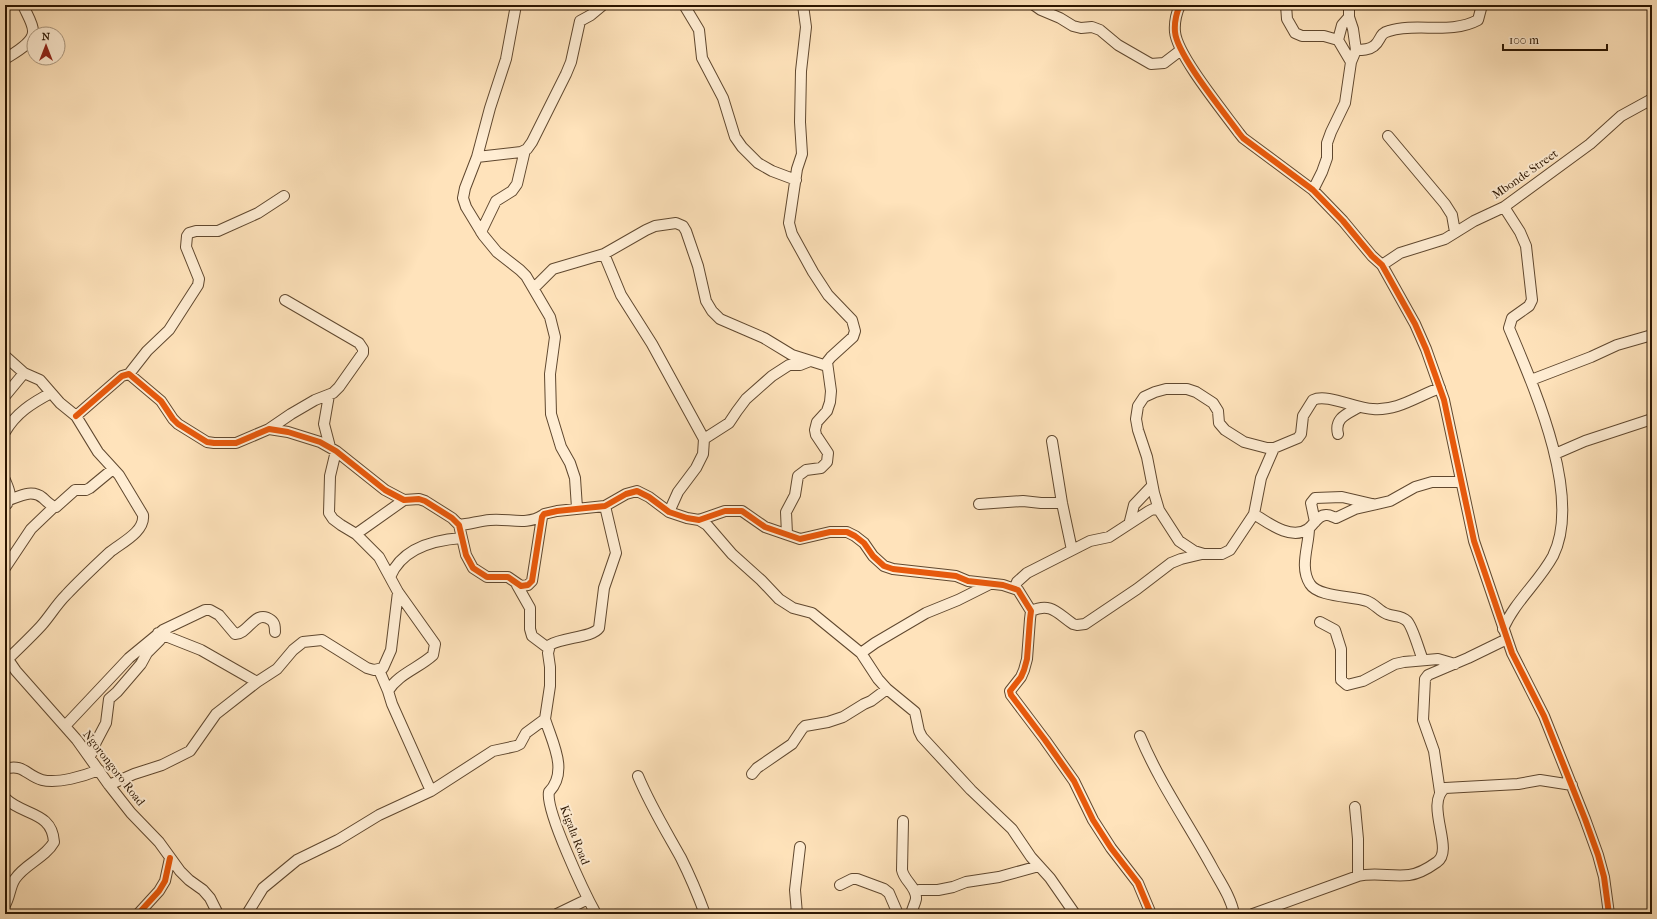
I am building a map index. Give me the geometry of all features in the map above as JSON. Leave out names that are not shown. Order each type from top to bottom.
[{"type":"street","points":[[5,59],[26,44],[33,35],[33,29],[23,5]]},
{"type":"street","points":[[516,5],[506,59],[490,108],[477,157],[469,175],[463,198],[466,207],[481,232],[497,252],[520,270],[534,288],[550,317],[554,328],[555,346],[550,380],[551,414],[561,447],[570,463],[575,478],[576,508]]},
{"type":"street","points":[[481,232],[496,201],[512,191],[517,184],[525,150],[532,142],[571,62],[580,20],[591,15],[602,5]]},
{"type":"street","points":[[684,5],[699,30],[701,56],[722,98],[735,137],[742,148],[758,163],[772,171],[796,180]]},
{"type":"street","points":[[787,534],[786,512],[795,495],[798,476],[806,470],[821,468],[828,460],[828,452],[816,435],[815,430],[817,422],[827,411],[830,402],[830,385],[827,366],[828,359],[853,337],[855,326],[847,314],[828,295],[792,234],[788,218],[797,169],[802,154],[800,122],[801,71],[806,27],[803,5]]},
{"type":"street","points":[[1034,5],[1073,26],[1081,28],[1092,27],[1100,30],[1118,46],[1151,64],[1164,63],[1181,50]]},
{"type":"street","points":[[1180,5],[1175,16],[1175,33],[1181,50],[1212,96],[1243,138],[1313,190],[1357,237],[1372,256],[1382,265],[1415,324],[1426,349],[1444,400],[1460,482],[1474,541],[1507,639],[1517,664],[1544,716],[1598,855],[1604,877],[1609,914]]},
{"type":"street","points":[[1286,5],[1287,19],[1295,33],[1302,36],[1324,36],[1338,40],[1351,62]]},
{"type":"street","points":[[1313,190],[1322,172],[1326,158],[1327,143],[1331,132],[1345,103],[1351,62],[1356,50],[1353,29],[1349,17],[1349,5]]},
{"type":"street","points":[[1356,50],[1375,46],[1382,33],[1398,28],[1450,28],[1472,23],[1478,20],[1482,5]]},
{"type":"street","points":[[1338,40],[1342,25],[1349,17]]},
{"type":"street","name":"Mbonde Street","points":[[1382,265],[1400,253],[1445,239],[1474,221],[1504,207],[1590,144],[1621,116],[1652,100]]},
{"type":"street","points":[[1388,136],[1445,204],[1452,215],[1455,232]]},
{"type":"street","points":[[477,157],[525,150]]},
{"type":"street","points":[[76,416],[122,376],[129,374],[147,351],[169,330],[198,285],[199,279],[186,247],[187,236],[189,233],[196,231],[218,231],[258,213],[284,196]]},
{"type":"street","points":[[1503,628],[1510,613],[1545,569],[1553,555],[1558,543],[1561,519],[1561,494],[1555,454],[1545,418],[1509,328],[1512,318],[1531,303],[1526,246],[1520,232],[1504,207]]},
{"type":"street","points":[[534,288],[553,270],[604,254],[655,226],[673,222],[679,224],[686,231],[693,248],[703,283],[706,301],[712,311],[720,319],[728,324],[764,338],[784,352],[827,366]]},
{"type":"street","points":[[604,254],[622,295],[652,344],[704,439],[703,454],[696,468],[678,492],[669,512]]},
{"type":"street","points":[[129,374],[161,401],[178,424],[206,442],[236,443],[269,430],[303,406],[329,395],[339,386],[363,353],[362,345],[285,300]]},
{"type":"street","points":[[1531,380],[1591,357],[1617,345],[1652,336]]},
{"type":"street","points":[[5,356],[24,373],[40,380],[51,393],[76,416],[98,452],[118,475],[143,515],[143,523],[137,531],[112,551],[66,594],[42,625],[7,657]]},
{"type":"street","points":[[704,439],[729,424],[746,399],[772,376],[789,366],[800,365],[810,361]]},
{"type":"street","points":[[5,396],[24,373]]},
{"type":"street","points":[[1204,554],[1194,551],[1179,541],[1160,510],[1152,486],[1147,457],[1140,441],[1136,418],[1138,406],[1144,397],[1155,392],[1174,388],[1187,389],[1196,392],[1213,403],[1218,411],[1221,425],[1237,439],[1262,448],[1274,448],[1298,438],[1301,434],[1304,416],[1316,399],[1328,398],[1359,408],[1377,410],[1394,408],[1440,388]]},
{"type":"street","points":[[5,432],[16,416],[26,407],[51,393]]},
{"type":"street","points":[[329,395],[324,424],[333,449],[330,476],[329,513],[337,522],[356,534],[379,558],[398,592],[433,640],[433,654],[424,663],[393,682],[388,691]]},
{"type":"street","points":[[1338,434],[1337,423],[1340,418],[1359,408]]},
{"type":"street","points":[[1555,454],[1585,440],[1652,419]]},
{"type":"street","points":[[269,430],[278,430],[301,435],[320,442],[333,449],[385,490],[404,500]]},
{"type":"street","points":[[1052,441],[1062,503],[1072,550]]},
{"type":"street","points":[[1031,611],[1046,607],[1073,624],[1086,624],[1158,574],[1164,567],[1177,560],[1204,554],[1222,554],[1230,550],[1254,514],[1261,478],[1274,448]]},
{"type":"street","points":[[5,568],[31,529],[54,507],[59,506],[75,490],[86,490],[90,488],[113,469]]},
{"type":"street","points":[[5,480],[10,489],[10,498],[7,503]]},
{"type":"street","points":[[1254,514],[1287,532],[1297,532],[1307,530],[1324,515],[1336,518],[1355,509],[1390,501],[1415,487],[1432,482],[1460,482]]},
{"type":"street","points":[[1130,521],[1134,506],[1152,486]]},
{"type":"street","points":[[459,525],[492,520],[535,520],[551,511],[605,506],[631,492],[636,491],[649,497],[669,512],[699,520],[707,525],[732,554],[761,580],[779,600],[793,608],[812,612],[861,654],[878,679],[887,689],[915,712],[919,731],[922,737],[970,790],[1012,829],[1039,866],[1050,878],[1075,914]]},
{"type":"street","points":[[7,503],[27,494],[34,494],[54,507]]},
{"type":"street","points":[[1373,505],[1342,497],[1315,498],[1311,503],[1312,525],[1304,559],[1309,584],[1315,590],[1322,593],[1352,597],[1369,602],[1386,614],[1403,618],[1409,624],[1423,660]]},
{"type":"street","points":[[356,534],[404,500],[419,499],[425,501],[452,518],[459,525],[469,563],[476,572],[492,578],[503,576],[508,577],[517,585],[530,608],[530,629],[532,636],[548,648]]},
{"type":"street","points":[[979,504],[1023,500],[1041,503],[1062,503]]},
{"type":"street","points":[[548,648],[556,642],[594,633],[600,628],[604,588],[616,553],[605,506]]},
{"type":"street","points":[[699,520],[725,511],[742,510],[766,526],[778,532],[800,539],[830,532],[846,532],[855,536],[864,543],[873,556],[884,566],[893,569],[956,576],[968,581],[1015,587],[1022,594],[1031,611],[1027,659],[1021,677],[1010,691],[1011,695],[1074,781],[1093,820],[1111,848],[1138,883],[1151,914]]},
{"type":"street","points":[[1015,587],[1017,582],[1027,573],[1090,541],[1108,537],[1120,530],[1130,521],[1149,510],[1160,510]]},
{"type":"street","points":[[517,585],[528,585],[532,581],[543,515]]},
{"type":"street","points":[[390,577],[399,561],[416,549],[441,540],[462,538]]},
{"type":"street","points":[[1177,560],[1179,541]]},
{"type":"street","points":[[861,654],[875,643],[926,612],[958,600],[990,584]]},
{"type":"street","points":[[109,785],[134,774],[162,765],[190,751],[216,714],[256,682],[277,670],[297,646],[303,642],[322,640],[366,668],[379,670],[385,665],[391,650],[398,592]]},
{"type":"street","points":[[65,726],[129,658],[162,635],[205,610],[210,610],[219,615],[235,634],[238,635],[257,618],[264,617],[272,621],[275,632]]},
{"type":"street","points":[[1320,622],[1335,630],[1341,648],[1341,680],[1347,685],[1362,681],[1395,664],[1423,660],[1441,660],[1455,664]]},
{"type":"street","points":[[162,635],[201,650],[256,682]]},
{"type":"street","points":[[90,757],[106,723],[109,699],[141,664],[162,635]]},
{"type":"street","points":[[1253,914],[1365,874],[1410,875],[1438,862],[1443,853],[1439,819],[1440,792],[1434,751],[1423,720],[1424,684],[1428,676],[1507,639]]},
{"type":"street","points":[[247,914],[263,888],[297,860],[338,840],[379,815],[430,792],[493,751],[520,744],[526,733],[545,719],[550,686],[548,648]]},
{"type":"street","name":"Ngorongoro Road","points":[[7,657],[16,671],[65,726],[90,757],[109,785],[159,842],[170,858],[189,880],[203,890],[210,898],[218,914]]},
{"type":"street","points":[[379,670],[430,792]]},
{"type":"street","points":[[752,774],[757,768],[792,744],[802,728],[805,726],[828,722],[843,717],[859,706],[871,701],[887,689]]},
{"type":"street","name":"Kigala Road","points":[[545,719],[559,764],[557,780],[549,792],[549,803],[563,842],[596,914]]},
{"type":"street","points":[[1140,736],[1163,785],[1194,833],[1230,901],[1234,914]]},
{"type":"street","points":[[5,769],[16,767],[41,780],[51,781],[77,777],[99,770]]},
{"type":"street","points":[[638,776],[646,796],[681,859],[706,914]]},
{"type":"street","points":[[1440,792],[1445,788],[1518,784],[1540,780],[1572,785]]},
{"type":"street","points":[[5,798],[16,807],[44,819],[54,834],[54,842],[51,848],[42,857],[29,866],[15,879],[5,905]]},
{"type":"street","points":[[1355,807],[1358,839],[1358,876]]},
{"type":"street","points":[[903,821],[902,870],[903,876],[915,892],[916,900],[911,914]]},
{"type":"street","points":[[797,914],[795,890],[800,847]]},
{"type":"street","points":[[138,914],[165,881],[170,858]]},
{"type":"street","points":[[915,892],[920,890],[938,890],[953,887],[966,882],[999,877],[1039,866]]},
{"type":"street","points":[[840,885],[852,879],[857,879],[884,889],[889,893],[898,914]]},
{"type":"street","points":[[557,914],[588,899]]},
{"type":"cycle path","points":[[1180,5],[1176,15],[1175,24],[1175,32],[1178,42],[1192,68],[1212,97],[1243,138],[1313,190],[1343,221],[1372,256],[1382,265],[1415,324],[1426,349],[1444,400],[1474,541],[1512,653],[1544,716],[1585,819],[1604,877],[1609,914]]},
{"type":"cycle path","points":[[76,416],[122,376],[129,374],[161,401],[178,424],[207,442],[236,443],[269,429],[288,432],[320,442],[336,451],[385,490],[404,500],[419,499],[425,501],[452,518],[459,525],[466,555],[473,568],[487,577],[508,577],[521,586],[528,585],[532,581],[542,517],[544,514],[557,511],[605,506],[626,494],[637,491],[649,497],[669,512],[687,518],[699,520],[725,511],[742,511],[765,527],[800,539],[830,532],[847,532],[864,543],[873,556],[884,566],[893,569],[956,576],[968,581],[1003,585],[1018,590],[1031,611],[1027,659],[1021,677],[1010,691],[1011,695],[1074,781],[1093,820],[1111,848],[1138,883],[1151,914]]},
{"type":"cycle path","points":[[138,914],[159,891],[165,881],[170,858]]}]
